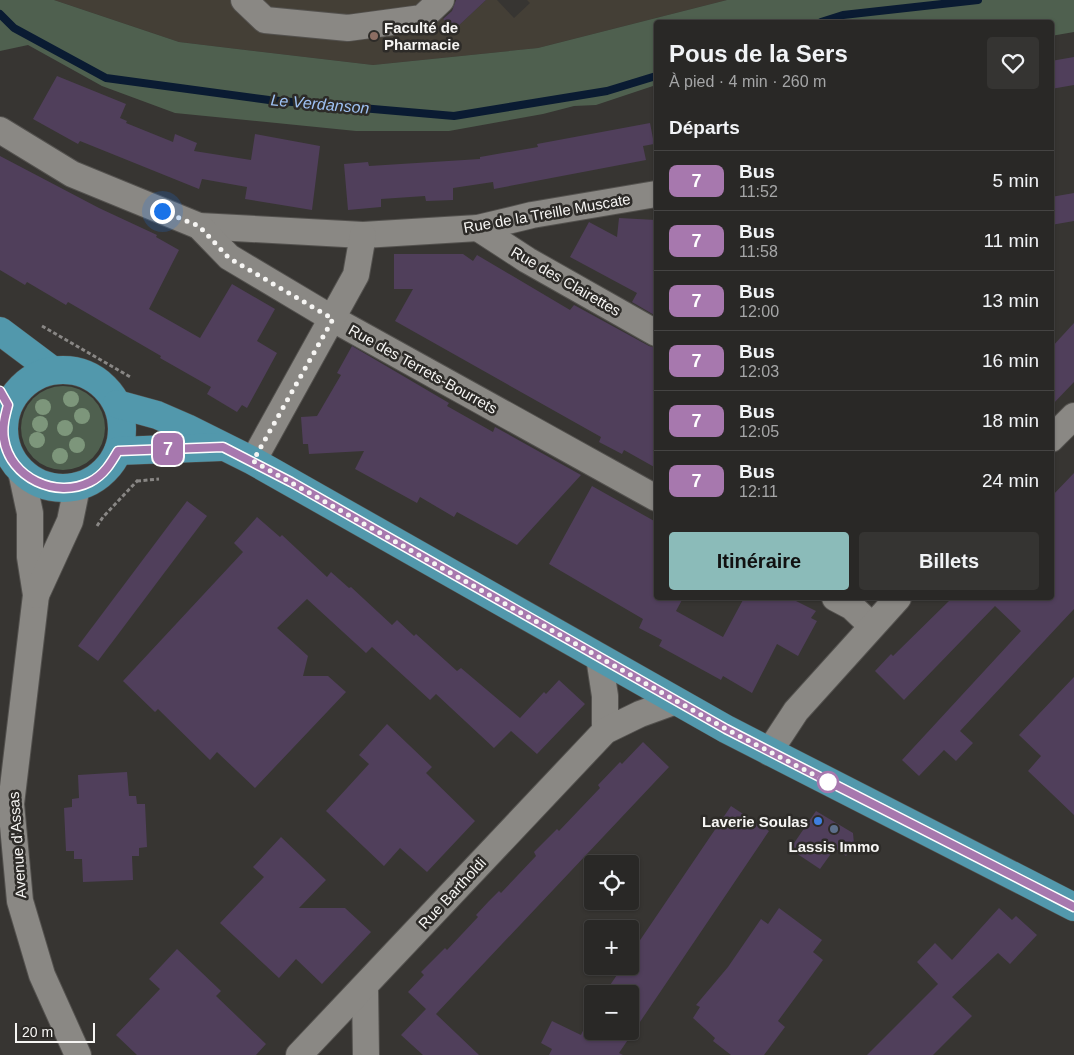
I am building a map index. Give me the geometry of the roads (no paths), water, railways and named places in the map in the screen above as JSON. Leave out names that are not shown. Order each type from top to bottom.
[{"type":"main road","points":[[0,331],[52,370]]},
{"type":"main road","points":[[52,370],[68,370],[83,373],[97,380],[108,390],[117,404],[122,427],[118,451],[102,474],[91,482],[77,487],[47,486],[33,480],[20,471],[10,457],[4,440],[4,398],[15,393],[26,382],[38,375],[52,370]]},
{"type":"main road","points":[[117,404],[180,424],[253,461],[769,752],[1074,907]]},
{"type":"main road","points":[[118,451],[223,447]]},
{"type":"street","points":[[244,0],[265,20],[348,28],[422,18],[441,0]]},
{"type":"street","points":[[0,130],[72,174],[199,226]]},
{"type":"street","name":"Rue de la Treille Muscate","points":[[199,226],[363,235],[478,228],[532,215],[654,194]]},
{"type":"street","name":"Rue des Terrets-Bourrets","points":[[199,226],[229,258],[333,319],[654,497]]},
{"type":"street","name":"Rue des Clairettes","points":[[478,228],[527,260],[654,332]]},
{"type":"street","points":[[253,461],[356,275],[363,235]]},
{"type":"street","points":[[1054,436],[1074,416]]},
{"type":"street","name":"Avenue d'Assas","points":[[20,471],[30,513],[30,557],[36,595],[12,804],[20,901],[42,975],[78,1055]]},
{"type":"street","name":"Avenue d'Assas","points":[[36,595],[70,521],[77,487]]},
{"type":"street","points":[[839,600],[852,607],[871,625]]},
{"type":"street","points":[[769,752],[796,711],[871,625],[896,600]]},
{"type":"street","points":[[599,657],[605,696],[605,731]]},
{"type":"street","name":"Rue Bartholdi","points":[[299,1055],[605,731],[640,714],[676,701]]},
{"type":"street","points":[[365,987],[366,1055]]},
{"type":"waterway","name":"Le Verdanson","points":[[827,20],[843,15],[978,0]]},
{"type":"waterway","name":"Le Verdanson","points":[[0,14],[14,28],[106,78],[269,100],[454,116],[607,91],[654,77]]},
{"type":"place","name":"Faculté de Pharmacie","points":[[374,36]]},
{"type":"place","name":"Laverie Soulas","points":[[818,821]]},
{"type":"place","name":"Lassis Immo","points":[[834,829]]}]
